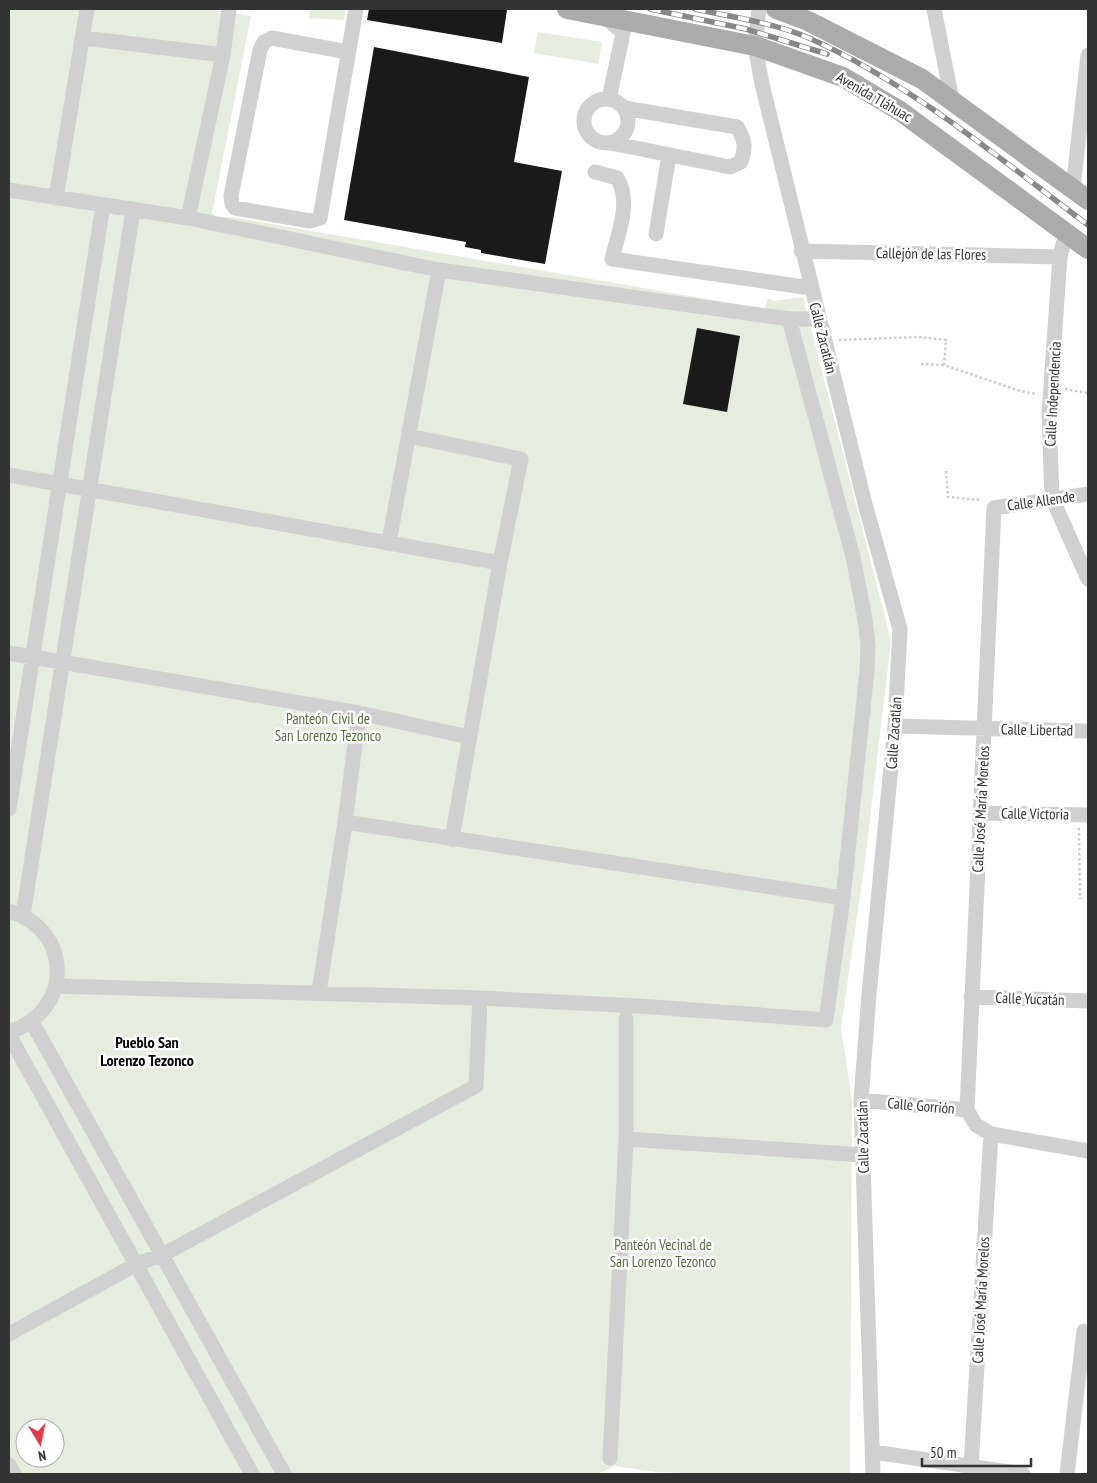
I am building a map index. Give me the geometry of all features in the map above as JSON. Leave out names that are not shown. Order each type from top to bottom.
[{"type":"main road","name":"Avenida Tláhuac","points":[[567,9],[755,46],[843,77],[900,111],[1088,249]]},
{"type":"main road","points":[[776,9],[808,21],[922,79],[1081,194]]},
{"type":"street","points":[[56,198],[84,38],[87,9]]},
{"type":"street","points":[[188,218],[223,55],[229,9]]},
{"type":"street","points":[[348,52],[272,38],[264,42],[260,50],[231,196],[232,204],[235,208],[310,222],[320,218],[356,9]]},
{"type":"street","name":"Calle Zacatlán","points":[[760,9],[755,46],[762,84],[801,251],[865,504],[900,629],[896,726],[868,994],[861,1100],[873,1474]]},
{"type":"street","points":[[934,9],[952,100]]},
{"type":"street","points":[[604,16],[624,33],[609,99]]},
{"type":"street","points":[[84,38],[223,55]]},
{"type":"street","points":[[1081,194],[1088,56]]},
{"type":"street","points":[[609,99],[624,108],[736,127],[743,138],[745,149],[741,162],[730,168],[611,143],[602,144],[594,140],[584,126],[586,109],[592,103],[609,99]]},
{"type":"street","points":[[611,143],[626,133],[628,116],[624,108]]},
{"type":"street","points":[[656,234],[668,155]]},
{"type":"street","points":[[595,172],[617,178],[623,187],[625,202],[612,259],[811,288]]},
{"type":"street","points":[[9,190],[188,218],[439,270],[789,319],[819,320]]},
{"type":"street","points":[[9,809],[104,205]]},
{"type":"street","points":[[133,210],[62,660],[16,914],[42,930],[54,950],[57,962],[56,986],[48,1006],[32,1022],[9,1034],[252,1474]]},
{"type":"street","name":"Calle Independencia","points":[[1066,233],[1060,257],[1049,414],[1052,498],[1088,579]]},
{"type":"street","name":"Callejón de las Flores","points":[[801,251],[1060,257]]},
{"type":"street","points":[[389,542],[439,270]]},
{"type":"street","points":[[56,986],[480,998],[640,1006],[826,1020],[842,898],[868,645],[852,557],[789,319]]},
{"type":"street","points":[[409,436],[521,459],[500,562],[452,839]]},
{"type":"street","points":[[9,476],[500,562]]},
{"type":"street","name":"Calle Allende","points":[[994,508],[1088,494]]},
{"type":"street","name":"Calle José María Morelos","points":[[967,1110],[971,997],[986,729],[994,508]]},
{"type":"street","points":[[9,653],[62,660],[359,714],[469,737]]},
{"type":"street","points":[[319,992],[345,822],[359,714]]},
{"type":"street","name":"Calle Libertad","points":[[896,726],[1088,731]]},
{"type":"street","name":"Calle Victoria","points":[[981,813],[1084,815]]},
{"type":"street","points":[[345,822],[842,898]]},
{"type":"street","name":"Calle Yucatán","points":[[971,997],[1088,1001]]},
{"type":"street","points":[[9,1334],[136,1264],[162,1255],[476,1086],[480,998]]},
{"type":"street","points":[[610,1458],[626,1139],[626,1019]]},
{"type":"street","points":[[32,1022],[284,1474]]},
{"type":"street","name":"Calle Gorrión","points":[[861,1100],[967,1110],[976,1125],[991,1134],[1088,1151]]},
{"type":"street","name":"Calle José María Morelos","points":[[971,1466],[991,1134]]},
{"type":"street","points":[[626,1139],[863,1155]]},
{"type":"street","points":[[1068,1474],[1084,1331],[1088,1332]]},
{"type":"street","points":[[873,1452],[1023,1474]]},
{"type":"street","points":[[9,1465],[14,1474]]},
{"type":"path","points":[[824,341],[918,337],[946,340],[944,364]]},
{"type":"path","points":[[921,364],[944,364],[1020,391],[1088,393]]},
{"type":"path","points":[[946,472],[948,497],[987,501],[994,508]]},
{"type":"path","points":[[1080,899],[1084,815]]},
{"type":"green space","name":"Panteón Civil de San Lorenzo Tezonco","points":[[9,9],[211,9],[251,16],[212,213],[216,217],[231,217],[765,309],[768,298],[774,301],[803,297],[891,641],[865,861],[841,1028],[852,1100],[850,1474],[656,1472],[614,1466],[597,1474],[9,1474]]},
{"type":"green space","points":[[310,9],[345,9],[344,20],[309,18]]},
{"type":"green space","points":[[538,32],[602,42],[598,64],[534,53]]},
{"type":"building","points":[[369,9],[507,10],[502,43],[367,20]]},
{"type":"building","points":[[374,47],[529,77],[514,162],[562,171],[545,264],[481,253],[481,250],[465,247],[466,242],[344,220]]},
{"type":"building","points":[[697,328],[740,336],[727,412],[683,404]]},
{"type":"railway","points":[[650,9],[746,29],[827,54]]},
{"type":"railway","points":[[695,9],[782,28],[847,56],[919,100],[988,149],[1088,225]]},
{"type":"district","name":"Pueblo San Lorenzo Tezonco","points":[[147,1051]]},
{"type":"park label","name":"Panteón Vecinal de San Lorenzo Tezonco","points":[[663,1254]]}]
